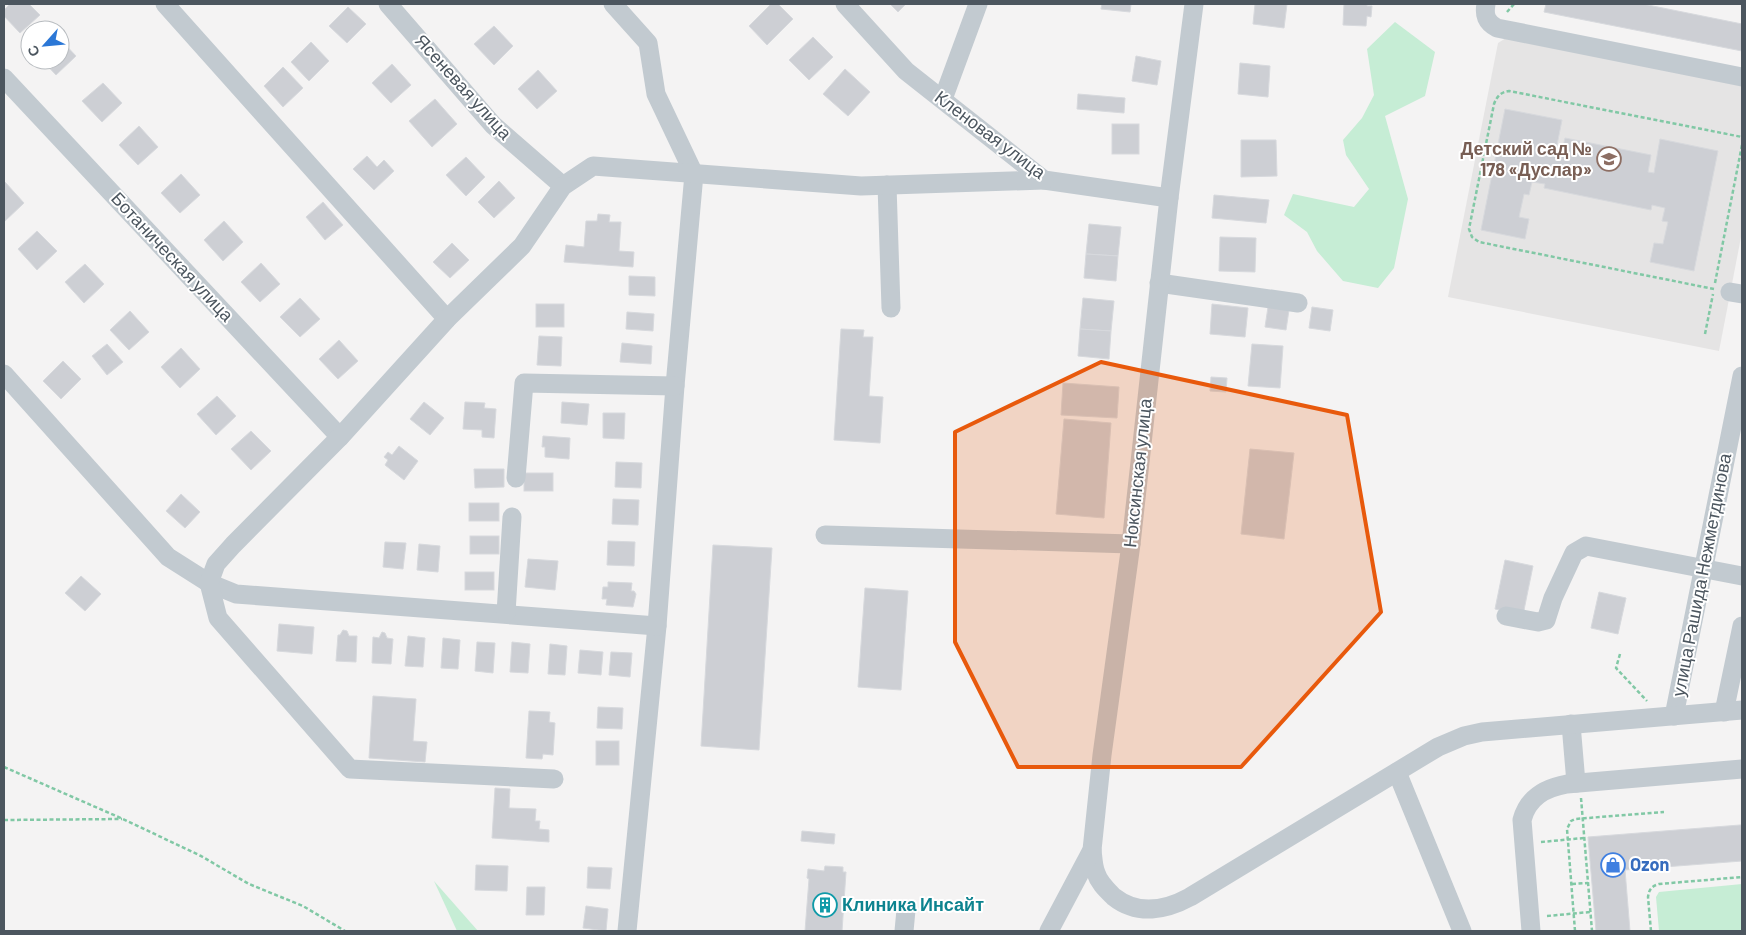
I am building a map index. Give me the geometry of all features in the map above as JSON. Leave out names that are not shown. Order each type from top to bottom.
[{"type":"street","points":[[165,4],[448,319]]},
{"type":"street","name":"Ясеневая улица","points":[[388,4],[493,125],[563,186]]},
{"type":"street","points":[[614,4],[648,43],[656,94],[694,174],[675,386],[657,626],[627,931]]},
{"type":"street","name":"Кленовая улица","points":[[846,4],[906,71],[1044,180],[1169,198]]},
{"type":"street","points":[[943,99],[978,4]]},
{"type":"street","name":"Ноксинская улица","points":[[1049,931],[1092,850],[1102,755],[1131,544],[1169,198],[1194,4]]},
{"type":"street","points":[[1486,4],[1486,17],[1497,28],[1742,77]]},
{"type":"street","name":"Ботаническая улица","points":[[4,78],[340,437]]},
{"type":"street","points":[[554,778],[350,769],[218,618],[209,583],[216,564],[232,545],[340,437],[448,319],[522,246],[563,186],[593,166],[862,186],[1044,180]]},
{"type":"street","points":[[887,185],[891,308]]},
{"type":"street","points":[[1160,283],[1298,303]]},
{"type":"street","points":[[4,374],[168,557],[209,583],[236,594],[506,613],[657,626]]},
{"type":"street","name":"улица Рашида Нежметдинова","points":[[1674,716],[1703,568],[1736,436],[1742,376]]},
{"type":"street","points":[[516,478],[524,382],[675,386]]},
{"type":"street","points":[[506,613],[512,517]]},
{"type":"street","points":[[825,535],[1131,544]]},
{"type":"street","points":[[1506,616],[1538,622],[1546,620],[1553,598],[1574,552],[1589,545],[1742,576]]},
{"type":"street","points":[[1092,850],[1096,872],[1106,889],[1121,902],[1134,908],[1149,910],[1165,908],[1190,897],[1438,747],[1464,736],[1482,732],[1571,724],[1738,713],[1742,626]]},
{"type":"street","points":[[1571,724],[1578,783]]},
{"type":"street","points":[[1531,924],[1522,820],[1534,797],[1548,789],[1562,785],[1742,769]]},
{"type":"street","points":[[1397,772],[1462,931]]},
{"type":"street","points":[[904,931],[906,910]]},
{"type":"path","points":[[1729,292],[1480,242],[1472,237],[1469,229],[1494,104],[1496,99],[1504,92],[1509,91],[1742,137]]},
{"type":"path","points":[[1705,334],[1729,292],[1742,145]]},
{"type":"path","points":[[1620,654],[1616,668],[1648,701]]},
{"type":"path","points":[[4,768],[123,819],[201,856],[249,884],[303,906],[344,931]]},
{"type":"path","points":[[1578,783],[1592,931]]},
{"type":"path","points":[[1575,931],[1567,829],[1572,821],[1664,812]]},
{"type":"path","points":[[4,820],[123,819]]},
{"type":"path","points":[[1524,843],[1584,838]]},
{"type":"path","points":[[1651,931],[1648,897],[1654,886],[1742,877]]},
{"type":"path","points":[[1571,884],[1588,883]]},
{"type":"path","points":[[1531,924],[1574,913],[1590,912]]},
{"type":"highlighted area","points":[[1101,362],[1347,415],[1381,612],[1241,767],[1018,767],[955,642],[955,432]]},
{"type":"shaded area","name":"Детский сад № 178 «Дуслар»","points":[[1506,38],[1742,86],[1742,232],[1719,351],[1448,297],[1498,43]]},
{"type":"green space","points":[[1395,22],[1435,52],[1425,96],[1385,116],[1408,199],[1394,268],[1378,288],[1343,281],[1317,251],[1307,232],[1284,215],[1293,194],[1354,207],[1369,189],[1346,155],[1343,140],[1362,118],[1374,95],[1367,49]]},
{"type":"green space","points":[[434,881],[478,931],[457,931]]},
{"type":"green space","points":[[1742,884],[1742,931],[1659,931],[1656,897],[1659,892]]},
{"type":"building","points":[[10,4],[29,4],[40,15],[34,20],[20,20],[20,33],[4,16],[4,10]]},
{"type":"building","points":[[771,4],[778,4],[793,19],[767,45],[749,26]]},
{"type":"building","points":[[890,4],[906,4],[898,12]]},
{"type":"building","points":[[1102,4],[1131,4],[1130,12],[1101,9]]},
{"type":"building","points":[[1255,4],[1287,4],[1284,28],[1253,24]]},
{"type":"building","points":[[1344,4],[1367,4],[1367,6],[1372,6],[1371,17],[1367,16],[1366,26],[1343,25]]},
{"type":"building","points":[[1546,4],[1643,4],[1742,24],[1742,51],[1544,12]]},
{"type":"building","points":[[348,7],[366,24],[347,43],[329,26]]},
{"type":"building","points":[[494,26],[513,46],[494,65],[474,44]]},
{"type":"building","points":[[813,37],[833,57],[809,80],[789,60]]},
{"type":"building","points":[[311,42],[329,61],[309,81],[291,62]]},
{"type":"building","points":[[70,50],[76,56],[70,62]]},
{"type":"building","points":[[1136,56],[1161,61],[1157,85],[1132,81]]},
{"type":"building","points":[[1240,63],[1270,66],[1268,97],[1238,94]]},
{"type":"building","points":[[392,64],[411,85],[391,103],[372,83]]},
{"type":"building","points":[[283,67],[303,88],[283,107],[264,86]]},
{"type":"building","points":[[845,69],[870,92],[848,116],[823,94]]},
{"type":"building","points":[[51,70],[61,70],[56,75]]},
{"type":"building","points":[[538,70],[557,91],[537,109],[518,89]]},
{"type":"building","points":[[103,83],[122,103],[102,122],[82,101]]},
{"type":"building","points":[[1078,94],[1125,98],[1124,113],[1077,109]]},
{"type":"building","points":[[435,99],[457,124],[432,147],[409,121]]},
{"type":"building","points":[[1505,109],[1562,120],[1555,155],[1561,156],[1565,138],[1651,155],[1648,172],[1654,173],[1660,139],[1718,151],[1694,271],[1650,262],[1654,243],[1663,244],[1668,222],[1662,221],[1665,208],[1652,205],[1651,210],[1544,188],[1545,184],[1532,182],[1529,195],[1524,194],[1519,217],[1529,219],[1525,239],[1481,230]]},
{"type":"building","points":[[1112,124],[1139,124],[1139,154],[1112,154]]},
{"type":"building","points":[[139,126],[158,147],[138,165],[119,145]]},
{"type":"building","points":[[1241,140],[1276,140],[1277,176],[1241,177]]},
{"type":"building","points":[[367,156],[377,167],[384,160],[394,171],[374,190],[353,169]]},
{"type":"building","points":[[466,157],[485,177],[466,196],[446,175]]},
{"type":"building","points":[[181,174],[200,195],[180,213],[161,193]]},
{"type":"building","points":[[499,181],[515,198],[494,218],[478,202]]},
{"type":"building","points":[[4,183],[24,203],[4,222]]},
{"type":"building","points":[[1214,195],[1269,200],[1266,223],[1212,218]]},
{"type":"building","points":[[323,202],[343,225],[325,240],[306,217]]},
{"type":"building","points":[[598,214],[610,215],[609,222],[621,222],[619,251],[634,252],[633,267],[564,262],[566,245],[584,247],[586,221],[597,221]]},
{"type":"building","points":[[224,221],[243,242],[223,261],[204,240]]},
{"type":"building","points":[[1089,224],[1121,227],[1118,256],[1086,254]]},
{"type":"building","points":[[37,231],[57,251],[37,270],[18,249]]},
{"type":"building","points":[[1220,237],[1256,238],[1255,272],[1219,271]]},
{"type":"building","points":[[452,243],[469,260],[450,278],[433,262]]},
{"type":"building","points":[[1086,254],[1118,256],[1116,281],[1084,278]]},
{"type":"building","points":[[261,263],[280,284],[260,302],[241,282]]},
{"type":"building","points":[[85,264],[104,284],[84,303],[65,282]]},
{"type":"building","points":[[629,276],[655,277],[655,296],[629,295]]},
{"type":"building","points":[[300,298],[320,319],[300,337],[280,317]]},
{"type":"building","points":[[1083,298],[1114,301],[1111,331],[1080,329]]},
{"type":"building","points":[[536,304],[564,304],[564,327],[536,327]]},
{"type":"building","points":[[1212,304],[1248,308],[1245,337],[1210,334]]},
{"type":"building","points":[[1268,307],[1289,310],[1286,330],[1265,327]]},
{"type":"building","points":[[1312,307],[1333,310],[1330,331],[1309,328]]},
{"type":"building","points":[[130,311],[149,332],[129,350],[110,330]]},
{"type":"building","points":[[627,312],[654,314],[653,331],[626,329]]},
{"type":"building","points":[[841,329],[864,330],[863,337],[873,337],[869,396],[883,397],[880,443],[834,440]]},
{"type":"building","points":[[1080,329],[1111,331],[1109,359],[1078,356]]},
{"type":"building","points":[[539,336],[562,337],[561,366],[537,365]]},
{"type":"building","points":[[339,340],[358,361],[338,379],[319,359]]},
{"type":"building","points":[[622,343],[652,346],[651,364],[620,362]]},
{"type":"building","points":[[107,344],[123,362],[107,375],[92,356]]},
{"type":"building","points":[[1252,344],[1283,346],[1280,388],[1248,386]]},
{"type":"building","points":[[181,348],[200,369],[180,388],[161,367]]},
{"type":"building","points":[[63,361],[81,379],[61,399],[43,381]]},
{"type":"building","points":[[1211,377],[1227,378],[1226,392],[1210,391]]},
{"type":"building","points":[[1063,383],[1119,387],[1117,418],[1061,415]]},
{"type":"building","points":[[217,396],[236,416],[216,435],[197,414]]},
{"type":"building","points":[[424,402],[444,418],[430,435],[410,419]]},
{"type":"building","points":[[465,402],[485,403],[484,408],[496,409],[494,438],[482,437],[482,430],[463,429]]},
{"type":"building","points":[[562,402],[589,404],[587,425],[561,423]]},
{"type":"building","points":[[603,413],[625,413],[624,439],[603,438]]},
{"type":"building","points":[[1064,419],[1111,423],[1104,518],[1056,514]]},
{"type":"building","points":[[251,431],[271,451],[251,470],[231,449]]},
{"type":"building","points":[[543,436],[570,438],[569,459],[545,457],[545,447],[542,447]]},
{"type":"building","points":[[399,446],[418,461],[404,480],[385,465],[388,460],[384,457],[388,452],[392,455]]},
{"type":"building","points":[[1250,449],[1294,453],[1284,539],[1241,534]]},
{"type":"building","points":[[616,462],[642,463],[641,488],[615,487]]},
{"type":"building","points":[[474,469],[504,469],[504,487],[475,488]]},
{"type":"building","points":[[524,473],[553,473],[553,491],[524,491]]},
{"type":"building","points":[[181,494],[200,512],[185,528],[166,511]]},
{"type":"building","points":[[613,499],[639,500],[638,525],[612,524]]},
{"type":"building","points":[[469,503],[499,503],[499,521],[469,521]]},
{"type":"building","points":[[470,536],[499,536],[499,554],[470,554]]},
{"type":"building","points":[[608,541],[635,542],[634,566],[607,565]]},
{"type":"building","points":[[385,542],[406,543],[403,569],[383,567]]},
{"type":"building","points":[[419,544],[440,546],[438,572],[417,570]]},
{"type":"building","points":[[713,545],[772,548],[759,750],[701,746]]},
{"type":"building","points":[[528,559],[558,561],[555,590],[525,587]]},
{"type":"building","points":[[1505,560],[1533,566],[1523,615],[1495,609]]},
{"type":"building","points":[[465,572],[494,572],[494,590],[465,590]]},
{"type":"building","points":[[81,576],[101,594],[85,611],[65,593]]},
{"type":"building","points":[[608,582],[632,583],[631,591],[634,591],[636,594],[633,607],[606,605],[607,599],[602,599],[603,587],[608,587]]},
{"type":"building","points":[[865,588],[908,591],[901,690],[858,687]]},
{"type":"building","points":[[1599,592],[1626,598],[1618,634],[1591,628]]},
{"type":"building","points":[[279,624],[314,627],[312,654],[277,651]]},
{"type":"building","points":[[343,630],[347,631],[349,636],[357,636],[356,662],[336,661],[338,635]]},
{"type":"building","points":[[382,632],[385,633],[387,638],[393,639],[391,664],[372,663],[373,637],[379,638]]},
{"type":"building","points":[[408,636],[425,638],[423,667],[405,666]]},
{"type":"building","points":[[443,638],[460,640],[458,669],[441,668]]},
{"type":"building","points":[[477,642],[495,643],[493,673],[475,671]]},
{"type":"building","points":[[512,642],[530,644],[528,673],[510,672]]},
{"type":"building","points":[[550,644],[567,646],[565,675],[548,674]]},
{"type":"building","points":[[580,650],[603,652],[601,675],[578,673]]},
{"type":"building","points":[[611,652],[632,653],[630,677],[609,675]]},
{"type":"building","points":[[373,696],[416,699],[413,741],[427,742],[425,762],[369,758]]},
{"type":"building","points":[[598,707],[623,708],[622,729],[597,728]]},
{"type":"building","points":[[529,711],[550,712],[549,722],[555,723],[553,755],[543,754],[542,759],[526,758]]},
{"type":"building","points":[[596,741],[619,741],[619,765],[596,765]]},
{"type":"building","points":[[495,788],[510,789],[509,808],[536,809],[535,821],[540,821],[539,829],[549,830],[549,842],[492,838]]},
{"type":"building","points":[[1742,825],[1742,861],[1625,870],[1630,931],[1596,931],[1588,837]]},
{"type":"building","points":[[802,831],[835,834],[834,844],[801,841]]},
{"type":"building","points":[[476,865],[508,866],[507,891],[475,890]]},
{"type":"building","name":"Клиника Инсайт","points":[[825,866],[843,867],[843,872],[846,872],[842,931],[805,931],[808,869],[824,871]]},
{"type":"building","points":[[588,867],[612,868],[610,889],[587,888]]},
{"type":"building","points":[[527,887],[545,887],[544,915],[526,915]]},
{"type":"building","points":[[586,906],[608,909],[606,931],[583,928]]},
{"type":"place","name":"Детский сад № 178 «Дуслар»","points":[[1609,159]]},
{"type":"place","name":"Ozon","points":[[1613,865]]},
{"type":"place","name":"Клиника Инсайт","points":[[825,905]]}]
